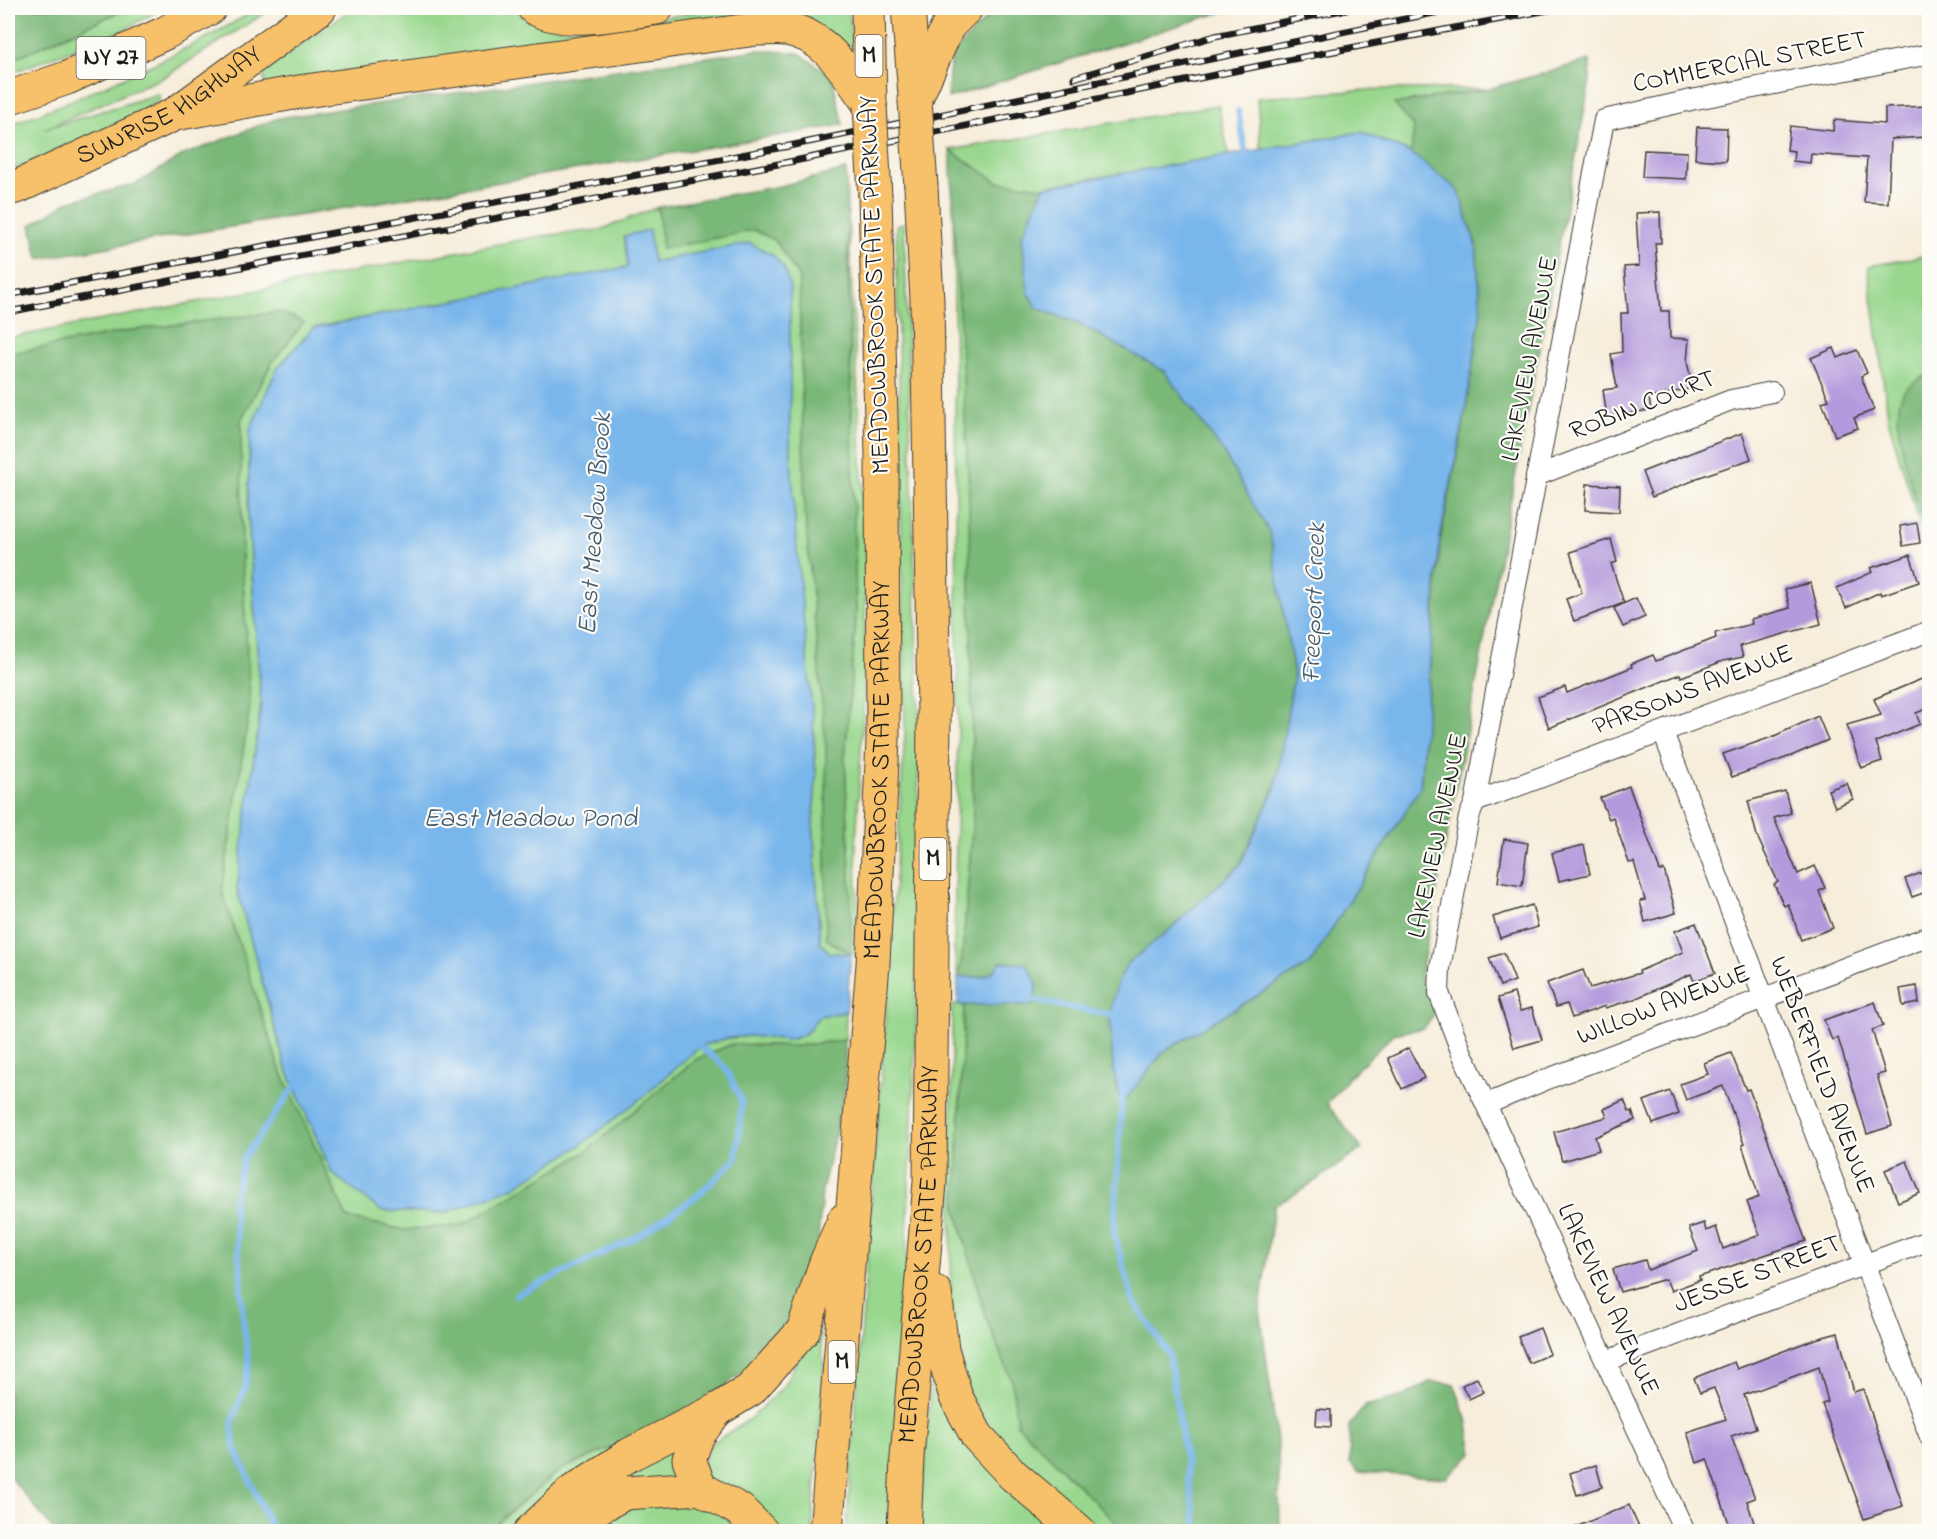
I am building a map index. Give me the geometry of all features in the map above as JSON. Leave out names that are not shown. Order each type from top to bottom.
[{"type":"highway","name":"NY 27","points":[[8,98],[67,78],[165,33],[210,8]]},
{"type":"highway","name":"SUNRISE HIGHWAY","points":[[8,189],[175,114],[320,8]]},
{"type":"highway","points":[[534,8],[543,13],[567,17],[606,15],[657,8]]},
{"type":"highway","name":"MEADOWBROOK STATE PARKWAY","points":[[826,1532],[873,964],[883,740],[882,455],[868,8]]},
{"type":"highway","name":"MEADOWBROOK STATE PARKWAY","points":[[904,1532],[907,1457],[930,1182],[934,713],[927,301],[908,8]]},
{"type":"highway","points":[[915,100],[948,27],[966,8]]},
{"type":"highway","points":[[175,114],[305,91],[758,29],[786,29],[807,36],[823,46],[838,61],[870,105]]},
{"type":"highway","points":[[530,1532],[572,1492],[629,1455],[717,1410],[750,1390],[803,1331],[825,1265],[855,1192]]},
{"type":"highway","points":[[927,1216],[942,1349],[956,1397],[977,1436],[1013,1475],[1080,1532]]},
{"type":"highway","points":[[700,1488],[689,1458],[698,1435],[717,1410]]},
{"type":"highway","points":[[571,1532],[577,1523],[597,1508],[625,1493],[700,1488],[740,1510],[762,1532]]},
{"type":"street","name":"COMMERCIAL STREET","points":[[1616,117],[1691,100],[1929,54]]},
{"type":"street","name":"LAKEVIEW AVENUE","points":[[1616,117],[1604,120],[1475,802],[1469,817],[1440,968],[1439,993],[1461,1051],[1685,1532]]},
{"type":"street","name":"ROBIN COURT","points":[[1536,476],[1731,400],[1772,392]]},
{"type":"street","name":"PARSONS AVENUE","points":[[1475,802],[1929,631]]},
{"type":"street","name":"WEBERFIELD AVENUE","points":[[1663,732],[1929,1437]]},
{"type":"street","name":"WILLOW AVENUE","points":[[1487,1104],[1550,1078],[1929,936]]},
{"type":"street","name":"JESSE STREET","points":[[1606,1361],[1929,1240]]},
{"type":"green space","points":[[8,8],[128,8],[8,61]]},
{"type":"green space","points":[[128,8],[163,8],[122,31],[8,74],[8,61]]},
{"type":"green space","points":[[259,8],[273,8],[164,77],[44,129],[158,94],[160,100],[120,126],[46,158],[8,171],[8,125],[139,71]]},
{"type":"green space","points":[[353,8],[514,8],[534,21],[564,29],[679,15],[711,8],[849,8],[855,73],[816,33],[266,88],[262,72]]},
{"type":"green space","points":[[996,8],[1234,8],[948,98],[949,72],[953,53]]},
{"type":"green space","points":[[757,50],[799,53],[832,76],[843,125],[38,259],[31,225],[67,202],[136,184],[181,156],[278,118]]},
{"type":"green space","points":[[1590,60],[1590,80],[1582,124],[1420,978],[1436,1012],[1424,1028],[1394,1034],[1350,1076],[1327,1104],[1362,1149],[1274,1206],[1260,1309],[1278,1448],[1280,1526],[1278,1531],[1124,1531],[1017,1424],[1012,1381],[986,1318],[956,1208],[964,1005],[1032,1005],[996,971],[983,977],[958,977],[962,959],[973,819],[969,488],[950,150],[998,182],[1044,187],[1022,237],[1037,308],[1082,325],[1164,371],[1222,450],[1274,533],[1294,674],[1276,785],[1240,865],[1166,933],[1127,964],[1116,987],[1121,1104],[1164,1051],[1310,964],[1420,788],[1440,542],[1463,425],[1481,311],[1476,245],[1458,190],[1411,153],[1414,127],[1394,104],[1488,89]]},
{"type":"green space","points":[[1381,89],[1487,89],[1395,104],[1415,127],[1411,153],[1361,132],[1261,149],[1257,98]]},
{"type":"green space","points":[[1218,105],[1229,155],[1044,187],[998,182],[950,150]]},
{"type":"green space","points":[[846,170],[856,617],[845,758],[851,954],[826,939],[826,748],[805,513],[799,277],[775,240],[754,230],[662,249],[658,207],[780,186]]},
{"type":"green space","points":[[953,188],[969,488],[973,819],[962,959],[958,977],[954,949],[958,725]]},
{"type":"green space","points":[[658,207],[662,248],[754,230],[775,240],[799,277],[805,513],[826,747],[851,954],[845,758],[856,617],[848,211],[866,551],[864,693],[856,846],[858,955],[830,953],[820,943],[813,822],[816,778],[813,720],[796,541],[790,439],[790,288],[784,268],[750,243],[653,262],[649,230],[628,267],[313,328],[277,369],[250,429],[248,515],[261,704],[237,889],[285,1065],[332,1173],[381,1211],[644,1096],[700,1046],[728,1038],[750,1036],[790,1040],[805,1034],[819,1016],[846,1012],[845,1040],[795,1046],[732,1044],[695,1060],[586,1152],[462,1225],[405,1230],[347,1218],[278,1064],[222,891],[250,705],[242,563],[241,420],[273,361],[304,322],[279,312],[133,330],[8,354],[8,338],[540,236],[600,230]]},
{"type":"green space","points":[[904,223],[919,719],[916,1025],[903,1333],[888,1531],[846,1532],[905,735],[896,225]]},
{"type":"green space","points":[[1929,255],[1929,555],[1889,423],[1868,266]]},
{"type":"green space","points":[[279,312],[304,322],[273,361],[241,420],[242,563],[250,705],[222,891],[278,1064],[347,1218],[405,1230],[462,1225],[586,1152],[695,1060],[732,1044],[795,1046],[845,1040],[845,1091],[822,1191],[817,1254],[782,1330],[760,1356],[709,1400],[647,1432],[560,1470],[487,1531],[54,1531],[8,1474],[8,1189],[13,1171],[8,1157],[8,354],[133,330]]},
{"type":"green space","points":[[1929,374],[1929,539],[1906,465],[1898,424],[1903,393]]},
{"type":"green space","points":[[952,1005],[964,1005],[956,1208],[986,1318],[1012,1381],[1017,1424],[1124,1531],[1094,1531],[997,1447],[963,1382],[951,1298]]},
{"type":"green space","points":[[818,1322],[824,1365],[812,1531],[777,1531],[700,1474],[711,1444],[751,1418],[782,1388]]},
{"type":"green space","points":[[934,1348],[956,1425],[1066,1531],[919,1532]]},
{"type":"green space","points":[[1429,1382],[1454,1384],[1467,1419],[1473,1453],[1446,1478],[1358,1472],[1350,1463],[1349,1426],[1365,1406],[1404,1396]]},
{"type":"green space","points":[[647,1432],[523,1531],[487,1532],[560,1470]]},
{"type":"green space","points":[[684,1440],[687,1480],[562,1531],[547,1532],[564,1513]]},
{"type":"green space","points":[[652,1496],[700,1501],[751,1532],[589,1532],[603,1517]]},
{"type":"water","points":[[1361,132],[1411,153],[1458,190],[1476,245],[1481,311],[1463,425],[1440,537],[1420,788],[1310,964],[1164,1051],[1121,1105],[1113,1068],[1110,1015],[1116,987],[1127,964],[1166,933],[1240,865],[1276,785],[1294,674],[1270,533],[1222,450],[1164,371],[1082,325],[1037,308],[1028,292],[1022,237],[1044,187]]},
{"type":"water","name":"East Meadow Pond","points":[[649,230],[653,262],[750,243],[773,255],[784,268],[790,288],[790,439],[796,541],[813,720],[816,778],[813,822],[820,943],[830,953],[851,954],[846,1012],[819,1016],[805,1034],[790,1040],[750,1036],[728,1038],[700,1046],[644,1096],[578,1147],[514,1187],[445,1213],[381,1211],[332,1173],[285,1065],[237,889],[261,704],[248,515],[250,429],[277,369],[313,328],[628,267],[624,236]]},
{"type":"water","points":[[1000,962],[1027,964],[1037,983],[1033,1005],[958,1005],[958,977],[988,975]]},
{"type":"building","points":[[1929,106],[1929,134],[1927,137],[1891,139],[1888,203],[1864,202],[1867,158],[1811,154],[1810,163],[1793,161],[1794,151],[1787,150],[1790,126],[1833,131],[1834,120],[1885,124],[1885,108]]},
{"type":"building","points":[[1697,127],[1727,128],[1726,161],[1695,159]]},
{"type":"building","points":[[1644,150],[1687,152],[1686,179],[1642,177]]},
{"type":"building","points":[[1660,212],[1661,243],[1655,243],[1661,311],[1669,311],[1670,338],[1689,339],[1687,362],[1693,388],[1649,398],[1651,410],[1607,417],[1603,390],[1617,388],[1611,354],[1622,352],[1621,313],[1628,313],[1624,267],[1639,266],[1636,213]]},
{"type":"building","points":[[1834,348],[1838,358],[1857,350],[1867,373],[1861,376],[1874,410],[1854,418],[1858,428],[1835,436],[1822,402],[1829,400],[1811,358]]},
{"type":"building","points":[[1742,433],[1751,459],[1652,497],[1642,472]]},
{"type":"building","points":[[1587,484],[1620,486],[1619,512],[1585,510]]},
{"type":"building","points":[[1917,523],[1920,543],[1903,546],[1900,526]]},
{"type":"building","points":[[1611,539],[1617,562],[1611,564],[1624,603],[1574,621],[1566,599],[1582,593],[1570,552]]},
{"type":"building","points":[[1910,555],[1919,582],[1881,595],[1880,592],[1846,608],[1837,588],[1873,572],[1871,568]]},
{"type":"building","points":[[1811,583],[1821,624],[1740,646],[1743,657],[1723,661],[1681,677],[1680,674],[1549,728],[1538,697],[1565,687],[1567,693],[1632,667],[1631,664],[1653,655],[1656,661],[1716,638],[1715,633],[1752,624],[1751,619],[1790,608],[1785,589]]},
{"type":"building","points":[[1636,598],[1645,617],[1623,627],[1614,608]]},
{"type":"building","points":[[1929,676],[1929,708],[1916,713],[1920,724],[1876,742],[1882,761],[1861,768],[1847,725],[1881,715],[1874,699]]},
{"type":"building","points":[[1818,716],[1828,740],[1732,777],[1723,754],[1772,737]]},
{"type":"building","points":[[1847,783],[1853,799],[1835,807],[1828,790]]},
{"type":"building","points":[[1629,786],[1660,871],[1664,870],[1676,913],[1645,922],[1640,901],[1645,900],[1634,862],[1629,863],[1613,817],[1609,819],[1600,798]]},
{"type":"building","points":[[1785,791],[1791,813],[1774,818],[1798,874],[1815,866],[1825,888],[1819,891],[1833,928],[1801,940],[1788,904],[1784,906],[1774,884],[1778,882],[1757,836],[1748,801]]},
{"type":"building","points":[[1504,839],[1528,843],[1522,886],[1498,882]]},
{"type":"building","points":[[1584,845],[1590,874],[1559,881],[1552,853]]},
{"type":"building","points":[[1929,870],[1929,891],[1912,897],[1905,879]]},
{"type":"building","points":[[1532,905],[1538,927],[1500,938],[1493,917]]},
{"type":"building","points":[[1696,923],[1715,973],[1694,981],[1691,974],[1632,1000],[1605,1008],[1605,1006],[1572,1018],[1567,1004],[1556,1007],[1547,983],[1583,970],[1590,988],[1640,973],[1639,971],[1683,952],[1675,931]]},
{"type":"building","points":[[1504,953],[1515,981],[1500,986],[1489,958]]},
{"type":"building","points":[[1917,986],[1919,1003],[1903,1006],[1900,989]]},
{"type":"building","points":[[1514,993],[1520,1011],[1532,1008],[1542,1040],[1514,1048],[1498,998]]},
{"type":"building","points":[[1875,1002],[1883,1026],[1872,1030],[1885,1073],[1877,1075],[1892,1126],[1867,1134],[1838,1038],[1832,1040],[1824,1020]]},
{"type":"building","points":[[1409,1048],[1424,1078],[1402,1089],[1388,1058]]},
{"type":"building","points":[[1731,1053],[1746,1090],[1749,1089],[1806,1241],[1699,1277],[1700,1280],[1671,1291],[1666,1279],[1620,1292],[1613,1269],[1645,1260],[1648,1270],[1698,1251],[1689,1228],[1704,1223],[1706,1231],[1716,1227],[1723,1249],[1760,1235],[1747,1202],[1759,1197],[1742,1145],[1744,1144],[1723,1086],[1686,1100],[1680,1084],[1708,1074],[1704,1063]]},
{"type":"building","points":[[1670,1091],[1679,1114],[1653,1124],[1644,1101]]},
{"type":"building","points":[[1624,1100],[1635,1120],[1595,1137],[1599,1150],[1562,1161],[1554,1132],[1607,1117],[1604,1109]]},
{"type":"building","points":[[1907,1161],[1920,1193],[1898,1202],[1885,1170]]},
{"type":"building","points":[[1540,1328],[1550,1354],[1529,1363],[1518,1337]]},
{"type":"building","points":[[1838,1333],[1854,1392],[1863,1389],[1903,1506],[1864,1519],[1822,1404],[1828,1402],[1819,1367],[1744,1395],[1756,1428],[1731,1436],[1755,1498],[1747,1501],[1757,1532],[1732,1532],[1707,1459],[1697,1463],[1687,1432],[1726,1419],[1714,1388],[1700,1393],[1694,1378],[1734,1362],[1737,1369],[1812,1340]]},
{"type":"building","points":[[1477,1378],[1484,1392],[1469,1399],[1462,1385]]},
{"type":"building","points":[[1317,1409],[1331,1410],[1331,1427],[1316,1426]]},
{"type":"building","points":[[1596,1465],[1602,1487],[1577,1495],[1570,1473]]},
{"type":"building","points":[[1629,1505],[1641,1532],[1566,1532],[1566,1531]]},
{"type":"waterway","name":"Freeport Creek","points":[[1238,111],[1247,160]]},
{"type":"waterway","points":[[1028,999],[1110,1015]]},
{"type":"waterway","points":[[516,1295],[637,1237],[697,1196],[736,1159],[742,1102],[725,1067],[700,1046],[698,1038]]},
{"type":"waterway","points":[[275,1532],[234,1445],[232,1422],[245,1388],[249,1364],[233,1202],[244,1157],[299,1081]]},
{"type":"waterway","name":"East Meadow Brook","points":[[1122,1099],[1114,1233],[1133,1300],[1169,1355],[1197,1532]]},
{"type":"railway","points":[[1074,78],[1215,36],[1352,8]]},
{"type":"railway","points":[[8,295],[789,146],[1458,8]]},
{"type":"railway","points":[[8,312],[794,161],[1288,60],[1558,8]]}]
